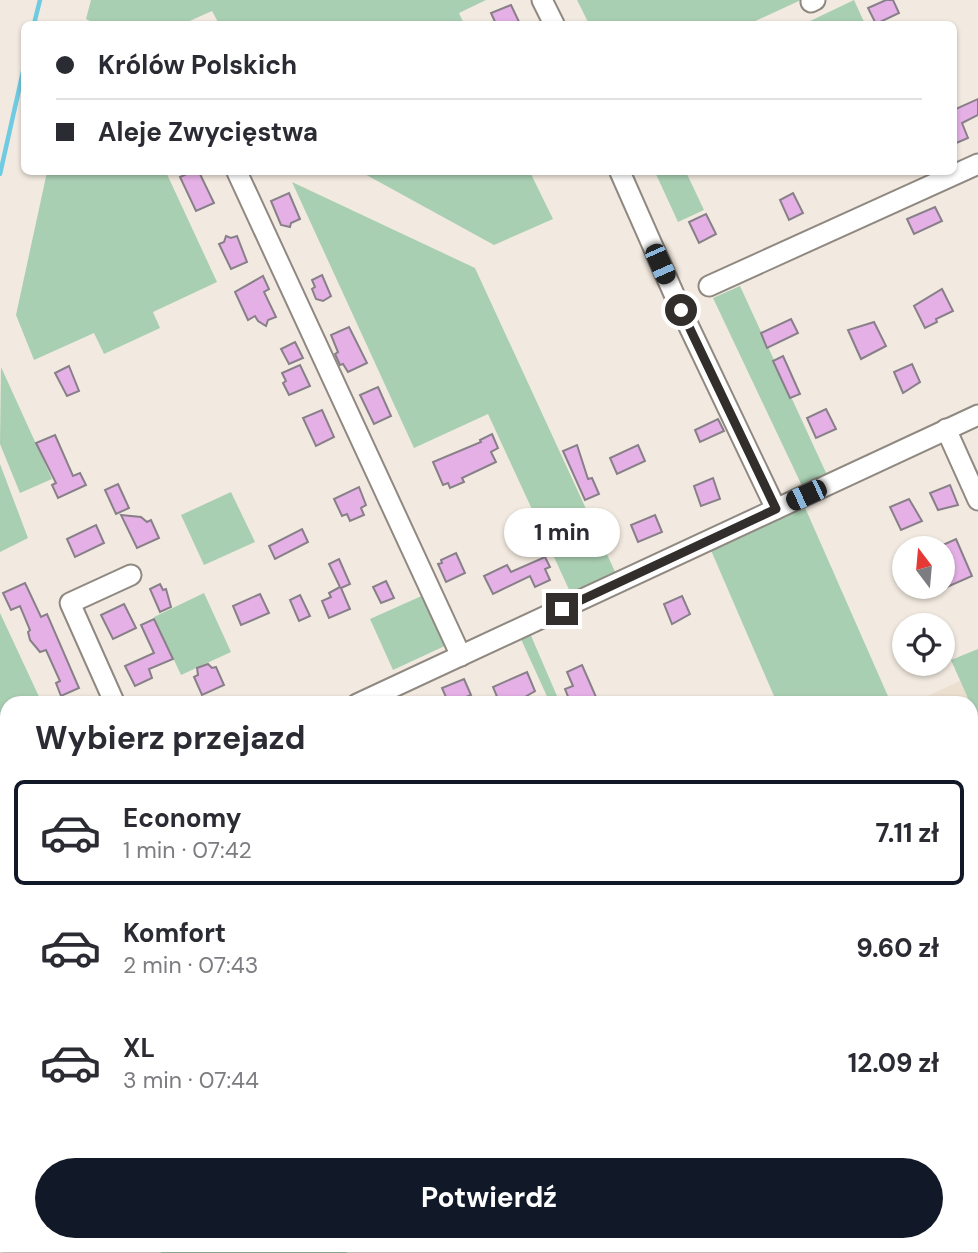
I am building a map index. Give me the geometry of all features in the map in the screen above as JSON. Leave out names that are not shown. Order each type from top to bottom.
[{"type":"street","points":[[542,0],[552,21]]},
{"type":"street","points":[[957,174],[978,164]]},
{"type":"street","points":[[238,175],[461,656]]},
{"type":"street","points":[[621,175],[681,310],[776,509]]},
{"type":"street","points":[[709,286],[954,175]]},
{"type":"street","points":[[374,696],[978,415]]},
{"type":"street","points":[[946,429],[978,500]]},
{"type":"street","points":[[112,696],[69,603],[131,575]]},
{"type":"shaded area","points":[[960,681],[967,696],[927,696]]},
{"type":"green space","points":[[91,0],[486,0],[459,13],[463,21],[217,21],[212,11],[190,21],[86,19]]},
{"type":"green space","points":[[577,0],[801,0],[756,21],[588,21]]},
{"type":"green space","points":[[854,0],[864,21],[810,21]]},
{"type":"green space","points":[[46,175],[167,175],[217,282],[153,312],[160,328],[104,354],[94,333],[34,360],[16,315]]},
{"type":"green space","points":[[366,175],[531,175],[553,219],[494,245]]},
{"type":"green space","points":[[656,175],[687,175],[704,210],[678,222]]},
{"type":"green space","points":[[292,182],[475,268],[617,576],[572,596],[488,414],[414,448]]},
{"type":"green space","points":[[740,286],[827,475],[803,488],[713,298]]},
{"type":"green space","points":[[1,367],[52,479],[20,493],[0,444]]},
{"type":"green space","points":[[0,464],[28,538],[0,552]]},
{"type":"green space","points":[[231,492],[255,542],[204,565],[181,515]]},
{"type":"green space","points":[[803,503],[888,696],[774,696],[710,548]]},
{"type":"green space","points":[[204,593],[231,652],[181,675],[154,617]]},
{"type":"green space","points":[[426,594],[449,644],[393,670],[370,619]]},
{"type":"green space","points":[[0,613],[39,696],[0,696]]},
{"type":"green space","points":[[529,631],[557,696],[547,696],[520,637]]},
{"type":"green space","points":[[978,649],[978,696],[967,696],[955,669],[955,658]]},
{"type":"green space","points":[[161,1252],[347,1253],[161,1253]]},
{"type":"building","points":[[886,0],[893,0],[899,13],[882,21],[874,21],[868,8]]},
{"type":"building","points":[[511,5],[519,21],[495,21],[491,13]]},
{"type":"building","points":[[978,99],[978,115],[962,123],[968,138],[957,143],[957,109]]},
{"type":"building","points":[[200,175],[214,203],[196,211],[180,177]]},
{"type":"building","points":[[289,193],[300,219],[291,223],[290,227],[281,225],[271,201]]},
{"type":"building","points":[[793,193],[803,213],[789,220],[780,200]]},
{"type":"building","points":[[935,207],[942,221],[914,234],[907,219]]},
{"type":"building","points":[[706,214],[716,234],[699,243],[689,222]]},
{"type":"building","points":[[226,236],[237,236],[247,262],[231,269],[219,244],[224,242]]},
{"type":"building","points":[[322,275],[331,296],[323,301],[316,299],[312,289],[315,287],[312,280]]},
{"type":"building","points":[[263,276],[269,289],[264,292],[276,317],[268,320],[266,326],[255,316],[248,320],[235,292]]},
{"type":"building","points":[[942,289],[953,311],[925,328],[914,306]]},
{"type":"building","points":[[791,319],[798,333],[767,348],[761,333]]},
{"type":"building","points":[[874,322],[886,346],[861,359],[848,330]]},
{"type":"building","points":[[349,327],[367,363],[348,372],[343,364],[340,365],[331,335]]},
{"type":"building","points":[[295,342],[303,358],[289,364],[281,349]]},
{"type":"building","points":[[783,356],[800,394],[790,398],[773,361]]},
{"type":"building","points":[[912,364],[920,382],[903,393],[894,372]]},
{"type":"building","points":[[300,365],[310,386],[289,395],[282,373]]},
{"type":"building","points":[[69,366],[79,391],[67,396],[55,373]]},
{"type":"building","points":[[378,387],[391,416],[374,424],[360,395]]},
{"type":"building","points":[[826,409],[836,429],[816,438],[807,418]]},
{"type":"building","points":[[322,410],[334,437],[316,446],[303,418]]},
{"type":"building","points":[[718,419],[724,431],[700,442],[695,430]]},
{"type":"building","points":[[492,434],[498,448],[491,452],[496,462],[462,478],[464,482],[450,488],[448,483],[443,485],[433,462],[481,442],[480,440]]},
{"type":"building","points":[[55,435],[73,476],[80,473],[86,485],[58,498],[52,485],[56,483],[36,443]]},
{"type":"building","points":[[577,445],[588,479],[592,478],[599,494],[585,500],[563,451]]},
{"type":"building","points":[[638,445],[645,461],[617,474],[610,458]]},
{"type":"building","points":[[713,478],[720,499],[701,506],[694,486]]},
{"type":"building","points":[[118,484],[129,508],[116,514],[105,490]]},
{"type":"building","points":[[950,485],[958,505],[938,510],[930,493]]},
{"type":"building","points":[[359,487],[366,505],[361,508],[364,515],[350,521],[347,514],[342,516],[334,499]]},
{"type":"building","points":[[909,499],[922,521],[901,530],[890,507]]},
{"type":"building","points":[[121,515],[141,517],[147,522],[151,520],[159,538],[137,548]]},
{"type":"building","points":[[655,515],[662,532],[638,542],[631,525]]},
{"type":"building","points":[[96,525],[104,543],[75,557],[67,539]]},
{"type":"building","points":[[302,529],[308,542],[275,559],[269,546]]},
{"type":"building","points":[[956,539],[972,576],[956,583]]},
{"type":"building","points":[[456,553],[465,573],[446,582],[438,564]]},
{"type":"building","points":[[545,557],[550,567],[545,569],[550,580],[535,587],[530,576],[493,594],[484,576],[507,565],[511,572]]},
{"type":"building","points":[[339,559],[350,584],[341,588],[350,609],[329,618],[322,601],[331,597],[329,593],[340,587],[329,564]]},
{"type":"building","points":[[386,581],[394,598],[381,603],[373,587]]},
{"type":"building","points":[[25,583],[41,617],[47,614],[79,688],[61,696],[56,683],[60,681],[46,650],[40,652],[30,640],[30,630],[20,606],[11,610],[3,593]]},
{"type":"building","points":[[160,584],[163,590],[166,589],[171,607],[160,612],[150,589]]},
{"type":"building","points":[[260,594],[269,613],[241,625],[233,606]]},
{"type":"building","points":[[300,595],[310,616],[299,621],[290,600]]},
{"type":"building","points":[[682,596],[690,614],[672,624],[664,604]]},
{"type":"building","points":[[124,604],[136,628],[113,639],[101,615]]},
{"type":"building","points":[[154,619],[173,659],[149,669],[152,678],[135,686],[125,666],[154,653],[141,625]]},
{"type":"building","points":[[208,664],[212,668],[216,667],[224,685],[202,695],[194,677],[198,675],[197,668]]},
{"type":"building","points":[[582,665],[596,696],[568,696],[565,689],[573,686],[567,672]]},
{"type":"building","points":[[527,672],[535,691],[527,696],[497,696],[493,687]]},
{"type":"building","points":[[464,679],[471,695],[446,696],[442,688]]},
{"type":"waterway","points":[[35,21],[40,0]]},
{"type":"waterway","points":[[0,174],[21,80]]},
{"type":"route","points":[[562,609],[776,509],[681,310]]}]
